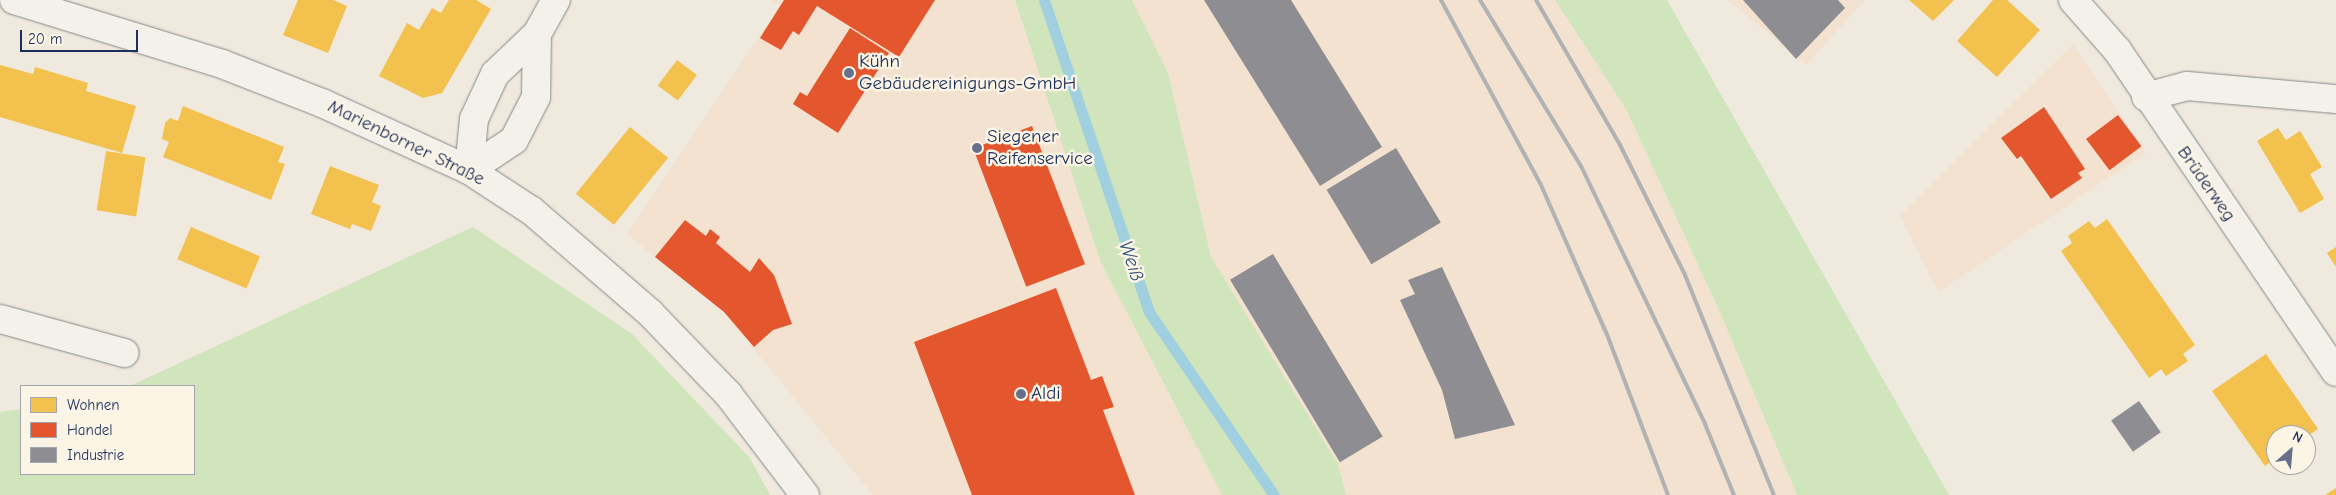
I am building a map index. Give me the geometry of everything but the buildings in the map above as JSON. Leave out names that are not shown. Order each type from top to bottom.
[{"type":"street","name":"Marienborner Straße","points":[[14,0],[222,64],[322,103],[470,170],[532,211],[650,313],[728,394],[805,495]]},
{"type":"street","points":[[470,170],[474,119],[495,74],[536,34],[556,0]]},
{"type":"street","name":"Brüderweg","points":[[2073,0],[2117,50],[2146,97],[2336,372]]},
{"type":"street","points":[[470,170],[514,140],[536,97],[536,34]]},
{"type":"street","points":[[2146,97],[2187,86],[2336,99]]},
{"type":"street","points":[[0,318],[124,353]]},
{"type":"shaded area","points":[[772,0],[1015,0],[1101,263],[1222,495],[873,495],[724,312],[627,234],[780,6]]},
{"type":"shaded area","points":[[1132,0],[1555,0],[1626,109],[1719,310],[1797,495],[1346,495],[1338,464],[1211,257],[1168,73]]},
{"type":"shaded area","points":[[1728,0],[1865,0],[1806,65]]},
{"type":"shaded area","points":[[2073,44],[2146,153],[1938,292],[1900,216]]},
{"type":"green space","points":[[1015,0],[1132,0],[1168,73],[1211,257],[1338,464],[1346,495],[1222,495],[1101,263]]},
{"type":"green space","points":[[1555,0],[1667,0],[1949,495],[1797,495],[1719,310],[1626,109]]},
{"type":"green space","points":[[473,227],[632,334],[750,458],[770,495],[0,495],[0,412],[20,409],[20,475],[195,475],[195,385],[132,385]]},
{"type":"waterway","name":"Weiß","points":[[1044,0],[1149,312],[1274,495]]},
{"type":"railway","points":[[1441,0],[1541,185],[1608,337],[1668,495]]},
{"type":"railway","points":[[1480,0],[1581,166],[1705,424],[1734,495]]},
{"type":"railway","points":[[1536,0],[1620,145],[1685,275],[1774,495]]},
{"type":"place","name":"Kühn Gebäudereinigungs-GmbH","points":[[849,73]]},
{"type":"place","name":"Siegener Reifenservice","points":[[977,148]]},
{"type":"place","name":"Aldi","points":[[1021,394]]}]
